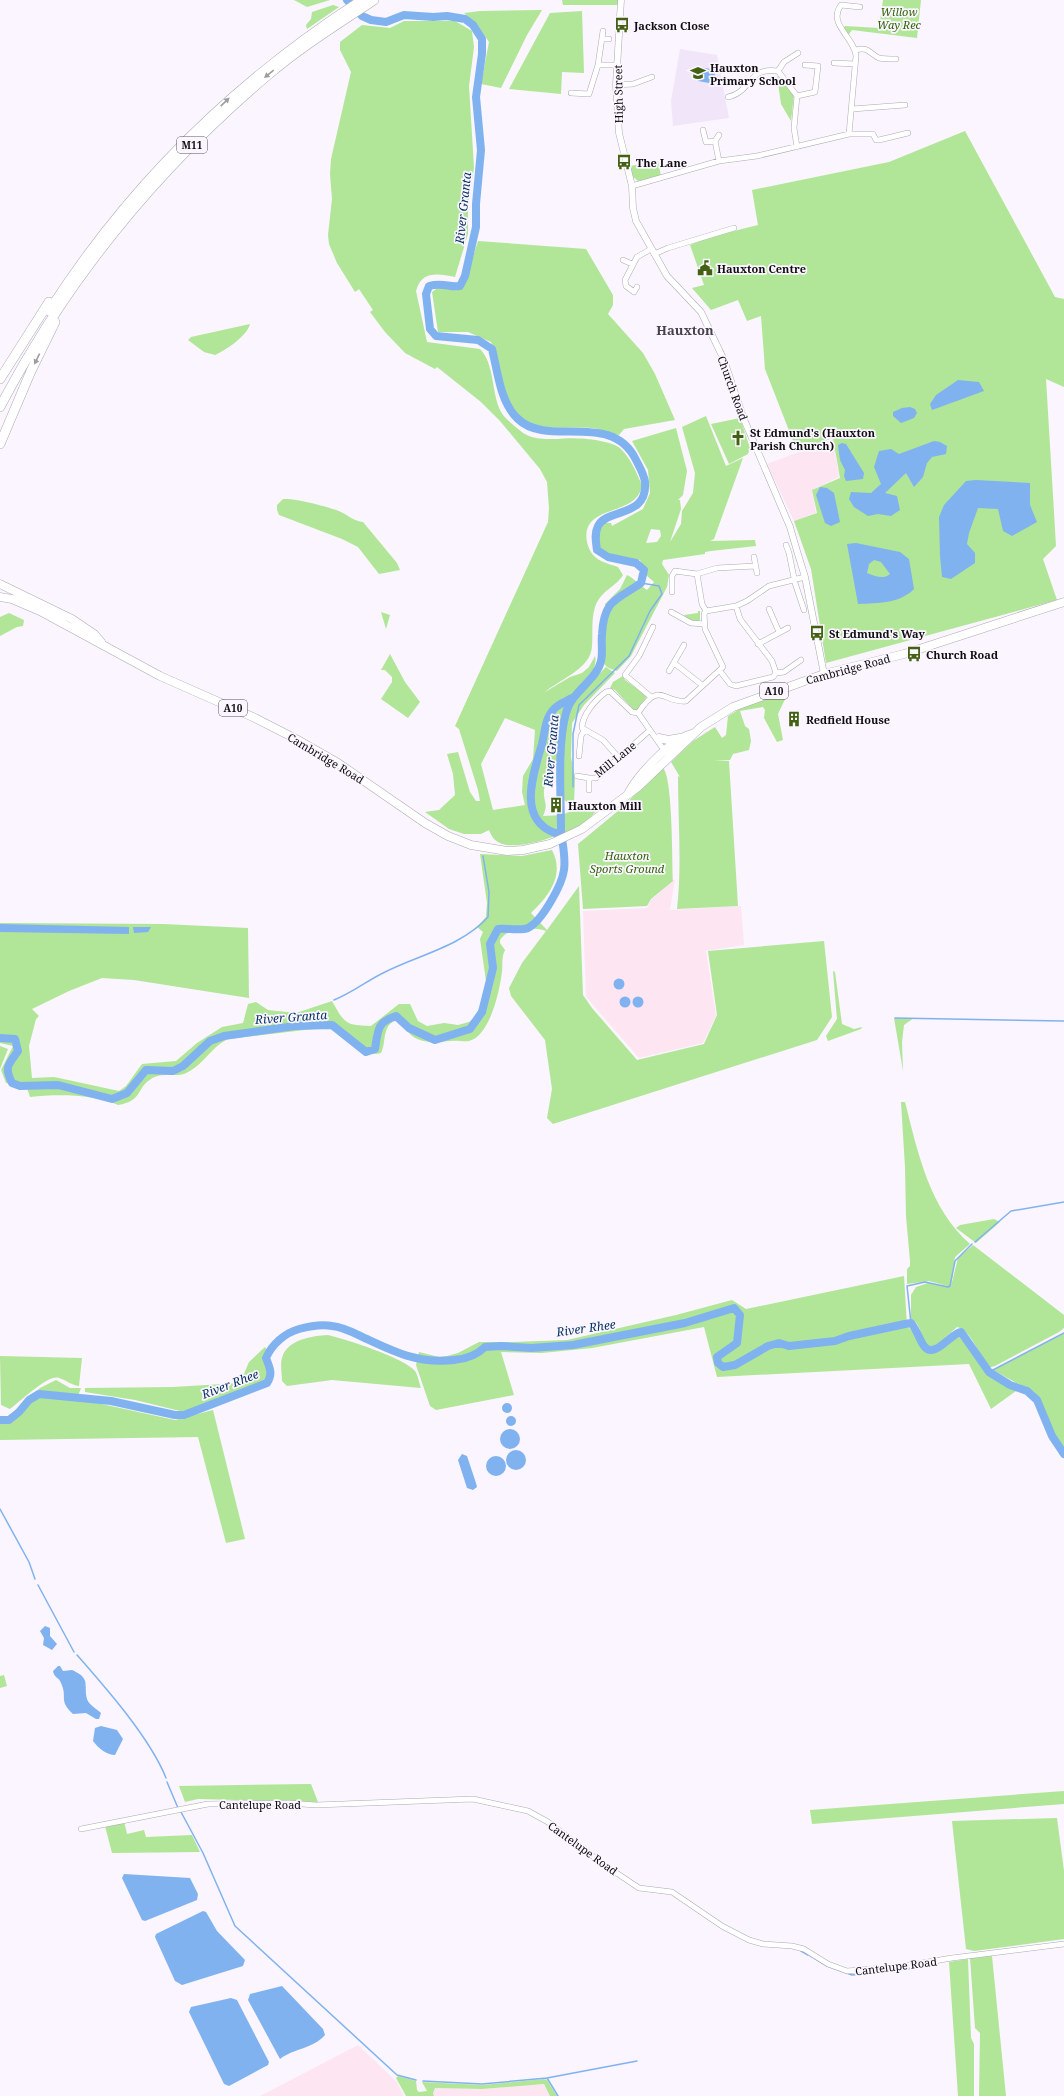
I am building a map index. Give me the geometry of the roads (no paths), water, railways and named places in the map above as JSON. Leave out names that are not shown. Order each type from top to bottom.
[{"type":"highway","name":"M11","points":[[0,379],[45,306],[70,278],[110,224],[178,148],[233,95],[266,67],[344,15],[364,3],[374,0]]},
{"type":"highway","name":"M11","points":[[0,407],[64,298],[101,247],[129,212],[170,166],[207,129],[269,74],[344,15]]},
{"type":"highway","name":"M11","points":[[0,394],[70,278]]},
{"type":"highway","name":"M11","points":[[0,444],[13,412],[56,321],[64,298]]},
{"type":"highway","name":"Cambridge Road","points":[[0,584],[72,619],[94,634],[103,644]]},
{"type":"highway","name":"Cambridge Road","points":[[0,597],[12,599],[40,610],[160,676],[255,718],[301,742],[338,763],[424,823],[448,836],[472,845],[502,850],[523,850],[550,844],[566,838],[593,823],[629,793],[635,782],[669,753],[709,720],[733,707],[824,674],[904,654],[1062,605]]},
{"type":"highway","name":"Cambridge Road","points":[[669,753],[680,738],[692,734]]},
{"type":"highway","points":[[658,738],[668,740],[680,738]]},
{"type":"street","name":"High Street","points":[[621,0],[616,85],[620,141],[632,186]]},
{"type":"street","points":[[849,134],[856,50],[838,24],[838,9],[841,5],[860,7]]},
{"type":"street","points":[[571,93],[589,94],[596,77],[603,31]]},
{"type":"street","points":[[602,39],[609,39]]},
{"type":"street","points":[[856,50],[862,48],[881,58],[896,59]]},
{"type":"street","points":[[778,72],[784,62],[798,54]]},
{"type":"street","points":[[834,63],[856,64]]},
{"type":"street","points":[[598,65],[616,65]]},
{"type":"street","points":[[797,96],[815,92],[818,66],[805,65]]},
{"type":"street","points":[[728,97],[737,95],[745,88],[752,77],[760,71],[778,72],[797,96],[794,128],[797,147]]},
{"type":"street","points":[[616,85],[633,84],[652,76]]},
{"type":"street","points":[[852,109],[905,105]]},
{"type":"street","points":[[703,130],[706,142],[715,141],[719,136]]},
{"type":"street","points":[[632,186],[719,161],[757,156],[849,134],[873,134],[876,140],[879,140],[908,133]]},
{"type":"street","points":[[715,141],[719,161]]},
{"type":"street","name":"Church Road","points":[[632,186],[634,215],[653,252],[666,276],[705,319],[724,360],[754,445],[790,528],[805,577],[824,674]]},
{"type":"street","points":[[637,287],[634,292],[626,286],[625,280],[637,257],[734,228]]},
{"type":"street","points":[[623,260],[632,264]]},
{"type":"street","points":[[786,545],[794,579],[804,610]]},
{"type":"street","points":[[754,557],[757,573]]},
{"type":"street","points":[[672,592],[672,576],[675,571],[697,574],[717,568],[755,566]]},
{"type":"street","points":[[697,574],[702,604],[706,611]]},
{"type":"street","points":[[706,611],[736,606],[747,601],[769,586],[805,577]]},
{"type":"street","points":[[736,606],[740,619],[772,661],[776,673]]},
{"type":"street","points":[[769,609],[779,632]]},
{"type":"street","points":[[638,713],[651,697],[662,695],[686,701],[723,667],[704,624],[704,614],[706,611]]},
{"type":"street","points":[[671,612],[691,623],[704,624]]},
{"type":"street","points":[[651,697],[625,675],[640,656],[653,627]]},
{"type":"street","points":[[758,644],[788,628]]},
{"type":"street","points":[[669,671],[684,645]]},
{"type":"street","points":[[720,671],[730,684],[736,686],[773,677],[776,673],[784,672],[801,660]]},
{"type":"street","points":[[674,663],[702,685]]},
{"type":"street","points":[[579,756],[581,736],[584,731],[582,728],[584,718],[606,692],[610,691],[632,712],[638,713],[669,753]]},
{"type":"street","name":"Mill Lane","points":[[589,790],[588,778],[596,778],[650,730]]},
{"type":"street","points":[[584,731],[603,740],[619,758]]},
{"type":"street","points":[[577,776],[588,778]]},
{"type":"street","name":"Cantelupe Road","points":[[81,1829],[208,1804],[288,1803],[323,1805],[473,1799],[528,1811],[548,1822],[603,1864],[639,1888],[672,1892],[722,1926],[749,1940],[763,1944],[792,1946],[804,1950],[828,1964],[847,1972],[898,1967],[963,1956],[1064,1944]]},
{"type":"water","points":[[700,67],[716,70],[713,82],[710,81],[709,83],[698,81]]},
{"type":"water","points":[[958,380],[979,382],[984,391],[932,410],[930,404],[936,395]]},
{"type":"water","points":[[910,407],[915,409],[917,413],[914,418],[901,423],[893,416],[893,412],[902,408]]},
{"type":"water","points":[[934,441],[940,442],[947,446],[946,454],[932,457],[927,463],[923,477],[914,487],[906,473],[885,493],[897,496],[900,510],[891,516],[878,514],[868,516],[854,507],[849,499],[851,492],[871,493],[881,484],[874,467],[879,451],[891,449],[899,454]]},
{"type":"water","points":[[842,443],[846,444],[864,473],[863,479],[846,481],[844,476],[845,470],[840,460],[838,445]]},
{"type":"water","points":[[976,480],[1030,483],[1030,505],[1037,522],[1012,536],[1003,531],[998,509],[978,508],[969,533],[967,544],[975,553],[975,563],[951,579],[942,577],[939,517],[944,505],[966,481]]},
{"type":"water","points":[[820,487],[827,488],[834,493],[840,522],[831,526],[825,523],[816,495]]},
{"type":"water","points":[[856,543],[900,552],[909,559],[914,589],[902,598],[888,602],[858,604],[847,544]],"holes":[[[874,560],[881,562],[890,574],[882,577],[867,573],[869,564]]]},
{"type":"water","points":[[0,924],[129,927],[129,934],[0,932]]},
{"type":"water","points":[[133,927],[151,927],[148,932],[134,933]]},
{"type":"water","points":[[617,979],[621,979],[623,980],[623,988],[617,989],[614,986],[614,982]]},
{"type":"water","points":[[623,997],[627,997],[629,998],[629,1006],[623,1007],[620,1004],[620,1000]]},
{"type":"water","points":[[636,997],[640,997],[642,998],[642,1006],[636,1007],[633,1004],[633,1000]]},
{"type":"water","points":[[507,1403],[512,1408],[507,1413],[502,1408]]},
{"type":"water","points":[[511,1416],[516,1421],[511,1426],[506,1421]]},
{"type":"water","points":[[510,1429],[517,1432],[520,1439],[517,1446],[510,1449],[503,1446],[500,1439],[503,1432]]},
{"type":"water","points":[[516,1450],[523,1453],[526,1460],[523,1467],[516,1470],[509,1467],[506,1460],[509,1453]]},
{"type":"water","points":[[462,1454],[467,1456],[476,1483],[477,1487],[473,1490],[467,1488],[458,1460]]},
{"type":"water","points":[[496,1456],[503,1459],[506,1466],[503,1473],[496,1476],[489,1473],[486,1466],[489,1459]]},
{"type":"water","points":[[45,1626],[50,1628],[50,1636],[57,1644],[52,1650],[43,1645],[44,1638],[40,1631]]},
{"type":"water","points":[[60,1666],[63,1671],[72,1670],[82,1676],[86,1683],[86,1694],[88,1701],[101,1713],[99,1719],[96,1719],[86,1713],[73,1714],[68,1709],[64,1702],[63,1688],[53,1671]]},
{"type":"water","points":[[101,1726],[117,1730],[123,1739],[115,1755],[103,1751],[93,1741],[95,1728]]},
{"type":"water","points":[[124,1874],[190,1878],[198,1894],[197,1900],[145,1921],[142,1920],[122,1878]]},
{"type":"water","points":[[203,1911],[206,1912],[217,1931],[245,1960],[243,1966],[182,1985],[175,1981],[155,1937],[156,1934]]},
{"type":"water","points":[[282,1986],[323,2029],[325,2035],[315,2043],[285,2055],[280,2059],[248,2000],[250,1994]]},
{"type":"water","points":[[231,1998],[237,2000],[269,2062],[268,2065],[229,2086],[224,2084],[189,2012],[191,2007]]},
{"type":"waterway","name":"River Granta","points":[[0,1038],[15,1039],[18,1051],[8,1066],[8,1073],[12,1083],[20,1086],[58,1085],[112,1099],[127,1093],[146,1070],[173,1071],[183,1066],[210,1041],[224,1036],[295,1026],[332,1025],[366,1052],[375,1049],[378,1032],[382,1024],[390,1018],[396,1016],[409,1028],[435,1040],[470,1029],[482,1012],[493,968],[490,944],[498,929],[528,928],[545,911],[560,884],[565,860],[561,830],[560,755],[566,713],[573,699],[599,668],[602,658],[603,622],[609,607],[619,597],[641,583],[644,570],[636,563],[608,557],[597,550],[596,532],[598,526],[603,520],[626,511],[640,502],[644,493],[645,482],[636,460],[625,445],[612,437],[596,433],[546,431],[531,427],[518,419],[512,412],[503,396],[492,349],[478,340],[436,336],[430,329],[426,294],[429,286],[460,286],[465,276],[476,227],[476,204],[481,150],[476,97],[482,54],[482,39],[473,25],[465,19],[447,16],[433,17],[404,15],[386,22],[371,20],[362,16],[347,0]]},
{"type":"waterway","points":[[573,787],[573,734],[579,705],[629,656],[650,611],[662,594],[659,586],[641,583]]},
{"type":"waterway","name":"River Granta","points":[[561,831],[555,833],[543,826],[535,817],[532,806],[532,781],[549,717],[556,707],[572,698]]},
{"type":"waterway","points":[[334,1000],[385,972],[453,943],[478,927],[488,917],[489,892],[483,856]]},
{"type":"waterway","points":[[895,1018],[1064,1021]]},
{"type":"waterway","points":[[975,1242],[1011,1211],[1064,1202]]},
{"type":"waterway","points":[[911,1323],[907,1286],[925,1282],[948,1287],[950,1286],[955,1261],[972,1244]]},
{"type":"waterway","name":"River Rhee","points":[[0,1420],[9,1420],[19,1412],[29,1400],[39,1394],[111,1401],[175,1415],[184,1415],[267,1383],[270,1377],[270,1368],[266,1358],[275,1344],[289,1333],[311,1326],[324,1325],[341,1328],[399,1353],[419,1359],[442,1361],[467,1358],[478,1353],[485,1347],[501,1346],[531,1348],[573,1345],[685,1323],[734,1308],[740,1315],[737,1343],[717,1357],[718,1363],[723,1367],[735,1365],[768,1346],[779,1343],[789,1346],[835,1341],[849,1336],[911,1323],[924,1346],[933,1350],[957,1333],[961,1332],[989,1372],[1010,1385],[1027,1391],[1037,1400],[1052,1436],[1064,1454]]},
{"type":"waterway","points":[[989,1372],[1064,1333]]},
{"type":"waterway","points":[[0,1509],[29,1562],[35,1579]]},
{"type":"waterway","points":[[38,1585],[74,1652]]},
{"type":"waterway","points":[[77,1655],[114,1698],[138,1730],[159,1763],[166,1778]]},
{"type":"waterway","points":[[167,1782],[178,1808]]},
{"type":"waterway","points":[[181,1812],[203,1853],[235,1926],[397,2075],[416,2080]]},
{"type":"waterway","points":[[801,1951],[808,1955]]},
{"type":"waterway","points":[[809,1955],[827,1966],[852,1975],[908,1969],[938,1963]]},
{"type":"waterway","points":[[547,2078],[637,2061]]},
{"type":"waterway","points":[[423,2081],[482,2084],[547,2078],[558,2096]]},
{"type":"place","name":"Jackson Close","points":[[622,25]]},
{"type":"place","name":"Hauxton Primary School","points":[[698,73]]},
{"type":"place","name":"The Lane","points":[[624,162]]},
{"type":"place","name":"Hauxton Centre","points":[[705,268]]},
{"type":"place","name":"St Edmund's (Hauxton Parish Church)","points":[[738,438]]},
{"type":"place","name":"St Edmund's Way","points":[[817,633]]},
{"type":"place","name":"Church Road","points":[[914,654]]},
{"type":"place","name":"Redfield House","points":[[794,719]]},
{"type":"place","name":"Hauxton Mill","points":[[556,805]]},
{"type":"district","name":"Hauxton","points":[[685,330]]},
{"type":"park label","name":"Willow Way Rec","points":[[899,17]]},
{"type":"park label","name":"Hauxton Sports Ground","points":[[627,861]]}]
